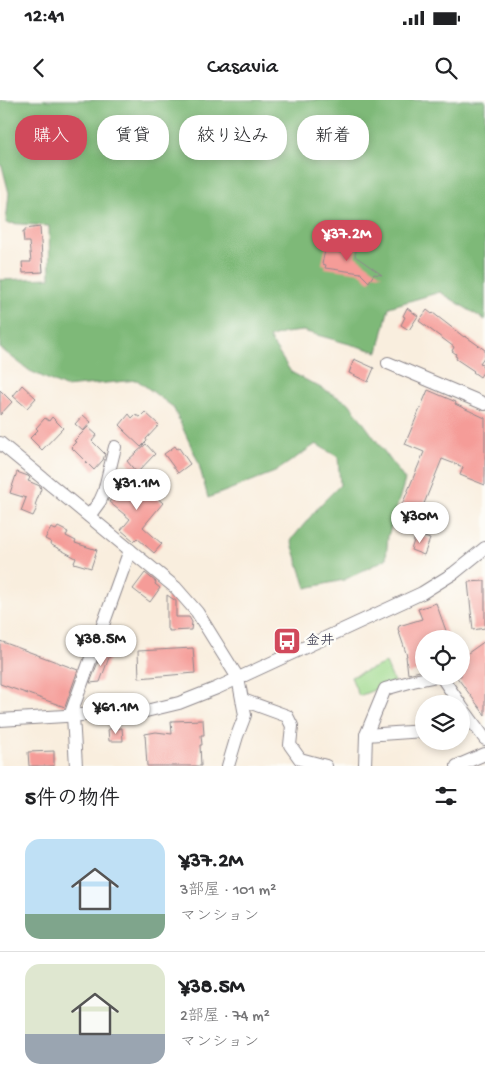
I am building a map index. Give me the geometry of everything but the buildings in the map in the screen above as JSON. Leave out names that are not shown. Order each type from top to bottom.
[{"type":"street","points":[[388,364],[485,404]]},
{"type":"street","points":[[0,443],[176,588],[197,612],[238,678],[243,700],[246,715],[228,766]]},
{"type":"street","points":[[88,516],[100,501],[104,492],[115,447]]},
{"type":"street","points":[[0,720],[146,712],[179,703],[238,678],[422,593],[454,572],[485,548]]},
{"type":"street","points":[[76,766],[72,716],[130,550]]},
{"type":"street","points":[[365,766],[366,735],[385,690],[415,680]]},
{"type":"street","points":[[243,700],[287,716],[292,726],[290,745],[300,759],[326,766]]},
{"type":"street","points":[[470,724],[485,739]]},
{"type":"street","points":[[366,735],[415,732]]},
{"type":"street","points":[[457,766],[485,754]]},
{"type":"green space","points":[[0,100],[485,100],[485,320],[440,292],[389,307],[378,352],[303,331],[284,333],[269,338],[291,372],[349,403],[405,480],[388,536],[386,559],[344,580],[306,588],[291,540],[321,504],[340,485],[338,457],[316,444],[275,472],[208,498],[198,461],[173,407],[137,380],[65,387],[30,371],[0,348],[0,280],[50,278],[49,226],[6,223],[9,193],[2,166],[0,165]]},
{"type":"green space","points":[[386,663],[394,682],[359,696],[351,677]]},
{"type":"place","name":"金井","points":[[287,641]]}]
